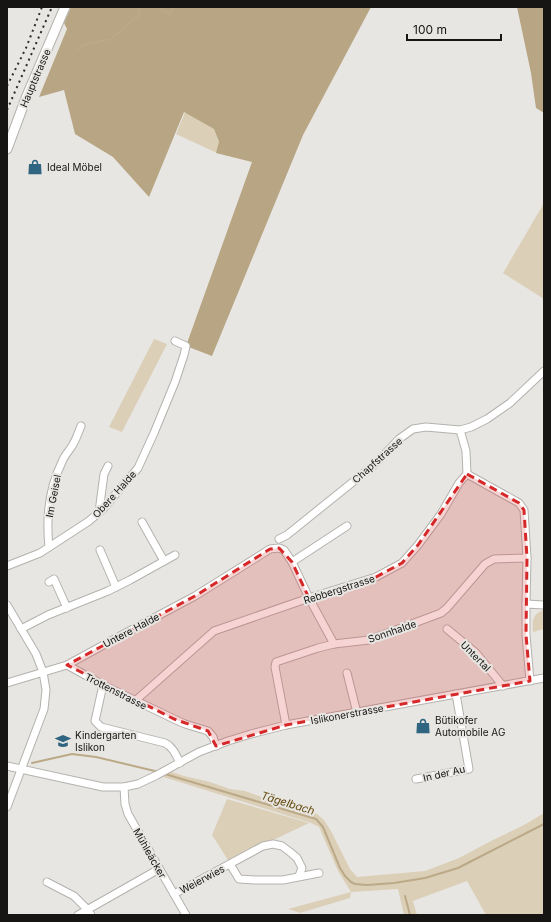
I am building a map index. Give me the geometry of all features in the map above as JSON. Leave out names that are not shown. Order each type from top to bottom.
[{"type":"main road","name":"Hauptstrasse","points":[[7,149],[25,99],[65,7]]},
{"type":"street","name":"Obere Halde","points":[[7,566],[40,553],[89,521],[99,512],[138,468],[175,382],[186,346],[175,341]]},
{"type":"street","name":"Chapfstrasse","points":[[279,539],[287,535],[374,465],[399,439],[413,429],[426,427],[460,430],[471,427],[487,419],[510,403],[544,371]]},
{"type":"street","name":"Im Geisel","points":[[49,547],[48,511],[54,480],[62,460],[73,445],[81,426]]},
{"type":"street","points":[[460,430],[466,452],[467,474],[519,503],[524,510],[527,558],[526,635],[530,681]]},
{"type":"street","points":[[99,512],[104,474],[108,466]]},
{"type":"street","name":"Rebbergstrasse","points":[[135,701],[214,631],[309,598],[376,577],[402,562],[418,545],[441,514],[459,483],[467,474]]},
{"type":"street","points":[[142,522],[164,561]]},
{"type":"street","points":[[334,644],[309,598],[292,562],[347,526]]},
{"type":"street","name":"Untere Halde","points":[[67,665],[195,596],[270,549],[279,548],[284,550],[292,562]]},
{"type":"street","points":[[100,550],[116,587]]},
{"type":"street","points":[[20,629],[48,615],[116,587],[175,555]]},
{"type":"street","name":"Sonnhalde","points":[[286,725],[275,667],[276,662],[334,644],[369,640],[441,613],[452,604],[489,561],[494,559],[527,558]]},
{"type":"street","points":[[49,582],[54,579],[67,608]]},
{"type":"street","points":[[7,604],[20,629],[36,654],[43,672],[46,690],[44,709],[7,807]]},
{"type":"street","points":[[526,604],[544,605]]},
{"type":"street","name":"Untertal","points":[[447,629],[476,653],[503,686]]},
{"type":"street","points":[[7,683],[67,665]]},
{"type":"street","name":"Trottenstrasse","points":[[67,665],[103,685],[174,720],[208,731],[213,737],[216,746]]},
{"type":"street","points":[[346,673],[357,713]]},
{"type":"street","name":"Islikonerstrasse","points":[[7,766],[103,787],[124,787],[138,784],[199,752],[251,734],[286,725],[544,678]]},
{"type":"street","points":[[103,685],[95,721],[101,727],[170,745],[180,763]]},
{"type":"street","name":"In der Au","points":[[416,779],[469,769],[456,694]]},
{"type":"street","name":"Mühleäcker","points":[[124,787],[125,804],[128,814],[186,915]]},
{"type":"street","name":"Weierwies","points":[[174,894],[263,846],[273,844],[282,846],[297,858],[302,868],[299,876]]},
{"type":"street","name":"Weierwies","points":[[230,864],[239,879],[283,880],[319,873]]},
{"type":"street","points":[[78,915],[89,912],[159,869]]},
{"type":"street","points":[[47,882],[74,896],[89,912]]},
{"type":"highlighted area","points":[[467,474],[519,503],[524,510],[527,558],[526,635],[530,681],[286,725],[216,746],[208,731],[174,719],[67,665],[195,596],[270,549],[279,548],[292,562],[309,598],[376,577],[402,563],[418,545]]},
{"type":"shaded area","points":[[71,7],[371,7],[303,135],[212,356],[186,346],[252,162],[216,153],[219,142],[214,129],[184,112],[149,197],[113,157],[75,134],[64,90],[39,97],[67,29],[64,23]]},
{"type":"shaded area","points":[[517,7],[544,7],[544,113],[536,108],[531,73]]},
{"type":"shaded area","points":[[185,112],[214,129],[219,143],[217,153],[176,134]]},
{"type":"shaded area","points":[[544,203],[544,299],[503,273]]},
{"type":"shaded area","points":[[154,339],[167,344],[122,432],[109,427]]},
{"type":"shaded area","points":[[544,610],[544,629],[533,632],[535,616]]},
{"type":"shaded area","points":[[166,770],[230,789],[245,791],[281,804],[297,807],[317,814],[324,820],[331,831],[350,869],[357,877],[425,871],[459,858],[524,825],[544,813],[544,915],[486,915],[467,881],[413,901],[417,915],[404,915],[398,889],[351,892],[338,871],[319,827],[311,823],[157,775]]},
{"type":"shaded area","points":[[227,799],[309,823],[230,863],[212,835]]},
{"type":"shaded area","points":[[351,892],[350,898],[300,913],[288,909]]},
{"type":"waterway","points":[[76,50],[84,45],[111,39],[139,15],[139,7]]},
{"type":"waterway","points":[[159,7],[163,11],[170,14],[173,7]]},
{"type":"waterway","name":"Tägelbach","points":[[32,763],[72,754],[96,757],[159,772]]},
{"type":"waterway","name":"Tägelbach","points":[[165,774],[316,819],[323,827],[340,868],[345,876],[355,884],[367,885],[394,883],[425,878],[458,868],[544,824]]},
{"type":"waterway","points":[[405,896],[410,915]]},
{"type":"railway","points":[[7,86],[26,48],[42,7]]},
{"type":"railway","points":[[7,110],[52,7]]},
{"type":"place","name":"Ideal Möbel","points":[[35,167]]},
{"type":"place","name":"Bütikofer Automobile AG","points":[[423,726]]},
{"type":"place","name":"Kindergarten Islikon","points":[[63,741]]}]
